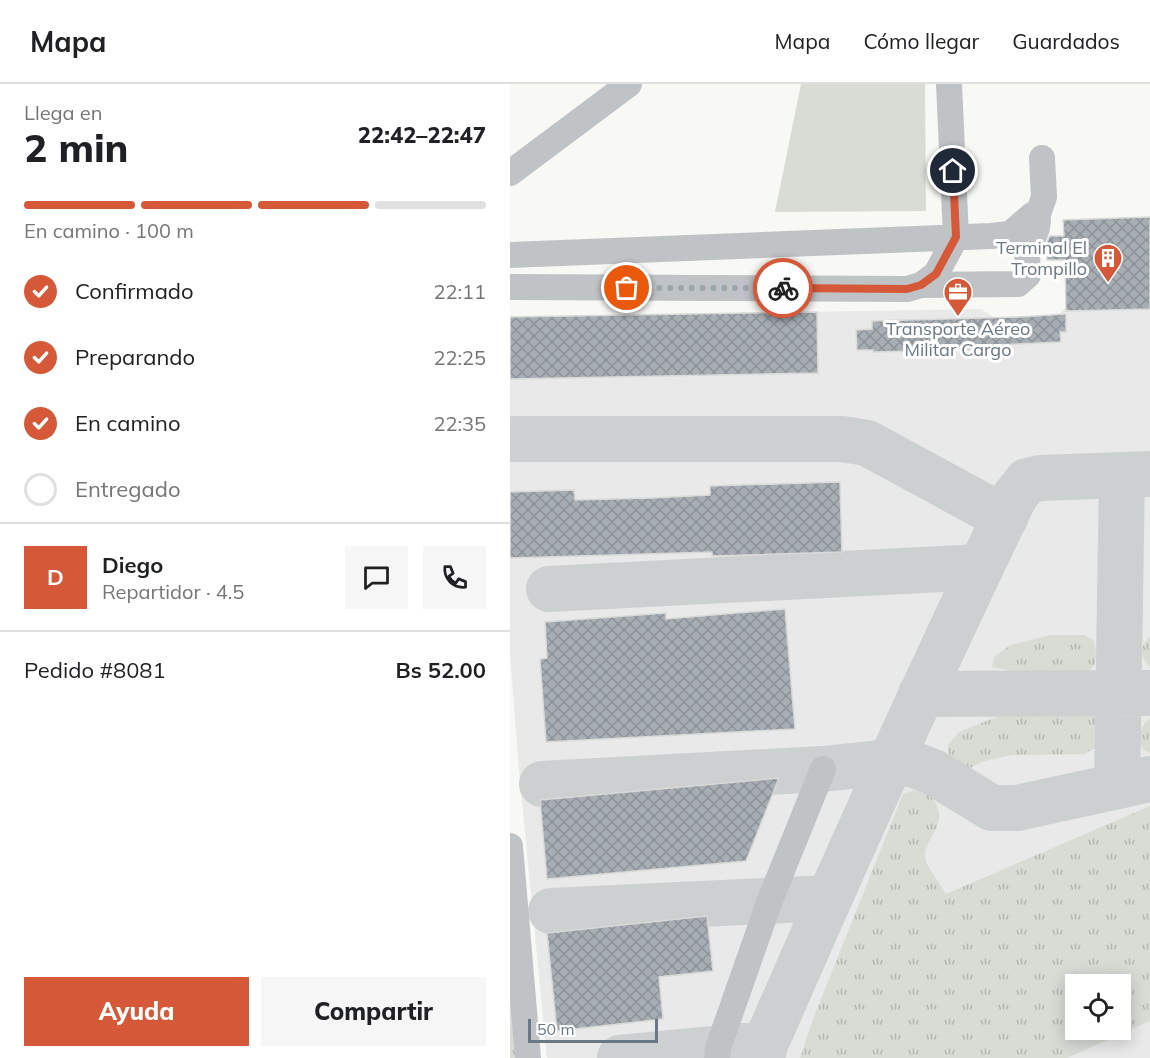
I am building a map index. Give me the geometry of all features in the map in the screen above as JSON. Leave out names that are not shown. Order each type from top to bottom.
[{"type":"street","points":[[510,173],[628,84]]},
{"type":"street","points":[[921,285],[936,274],[956,237],[949,84]]},
{"type":"street","points":[[510,287],[907,289],[921,285],[1018,284],[1028,275],[1027,252],[1037,228],[1037,217],[1044,197],[1042,158]]},
{"type":"street","points":[[510,255],[1010,234],[1032,215],[1037,217]]},
{"type":"street","points":[[717,1058],[770,900],[823,769]]},
{"type":"street","points":[[510,846],[528,1058]]},
{"type":"shaded area","points":[[1150,217],[1150,1058],[547,1058],[510,653],[510,317],[981,309],[995,318],[1059,315],[1066,307],[1065,260],[1047,260],[1046,237],[1064,236],[1063,220]]},
{"type":"green space","points":[[801,84],[925,84],[926,211],[775,212]]},
{"type":"green space","points":[[1050,635],[1084,635],[1093,640],[1096,651],[1095,665],[1087,673],[1071,679],[1026,678],[1018,672],[992,667],[995,656],[1011,645]]},
{"type":"green space","points":[[1150,636],[1150,667],[1142,652]]},
{"type":"green space","points":[[1095,711],[1104,732],[1102,743],[1085,754],[1012,755],[984,761],[966,770],[954,763],[949,755],[948,745],[959,732],[996,717],[1030,712]]},
{"type":"green space","points":[[1150,718],[1150,753],[1140,746],[1138,737],[1142,727]]},
{"type":"green space","points":[[914,790],[921,792],[929,796],[936,804],[939,820],[925,854],[926,862],[946,894],[1150,806],[1150,1021],[1131,1029],[1131,974],[1065,974],[1065,1040],[1107,1040],[1067,1058],[800,1058],[813,1019],[903,794]]},
{"type":"green space","points":[[510,984],[517,1058],[510,1058]]},
{"type":"building","name":"Terminal El Trompillo","points":[[1150,217],[1150,309],[1066,311],[1065,260],[1047,260],[1046,244],[1050,236],[1064,236],[1063,220]]},
{"type":"building","points":[[817,312],[818,373],[510,379],[510,317]]},
{"type":"building","points":[[1066,314],[1066,332],[1060,332],[1061,342],[996,345],[996,349],[873,352],[873,350],[857,350],[856,330],[872,329],[872,321]]},
{"type":"building","points":[[840,482],[842,552],[712,556],[712,552],[510,558],[510,492],[574,490],[575,500],[652,498],[710,495],[710,486]]},
{"type":"building","points":[[785,609],[795,729],[546,742],[540,659],[547,658],[545,622],[666,613],[666,619]]},
{"type":"building","points":[[779,778],[746,861],[547,879],[540,800]]},
{"type":"building","points":[[707,916],[713,971],[659,977],[663,1019],[557,1031],[547,933]]},
{"type":"taxiway","points":[[514,439],[842,439],[867,443],[1005,518]]},
{"type":"taxiway","points":[[762,1058],[765,1044],[861,828],[1015,496],[1027,481],[1041,478],[1150,474]]},
{"type":"taxiway","points":[[1117,786],[1122,475]]},
{"type":"taxiway","points":[[549,589],[981,567]]},
{"type":"taxiway","points":[[921,694],[1149,693]]},
{"type":"taxiway","points":[[542,784],[823,769],[889,762],[912,764],[933,772],[992,808],[1017,808],[1150,779]]},
{"type":"taxiway","points":[[551,911],[829,898]]},
{"type":"taxiway","points":[[620,1058],[765,1044]]},
{"type":"way so far","points":[[627,288],[783,288]]},
{"type":"place","name":"Terminal El Trompillo","points":[[1108,284]]},
{"type":"place","name":"Transporte Aéreo Militar Cargo","points":[[958,318]]},
{"type":"route","points":[[783,288],[907,289],[921,285],[936,274],[956,237],[953,171]]}]
